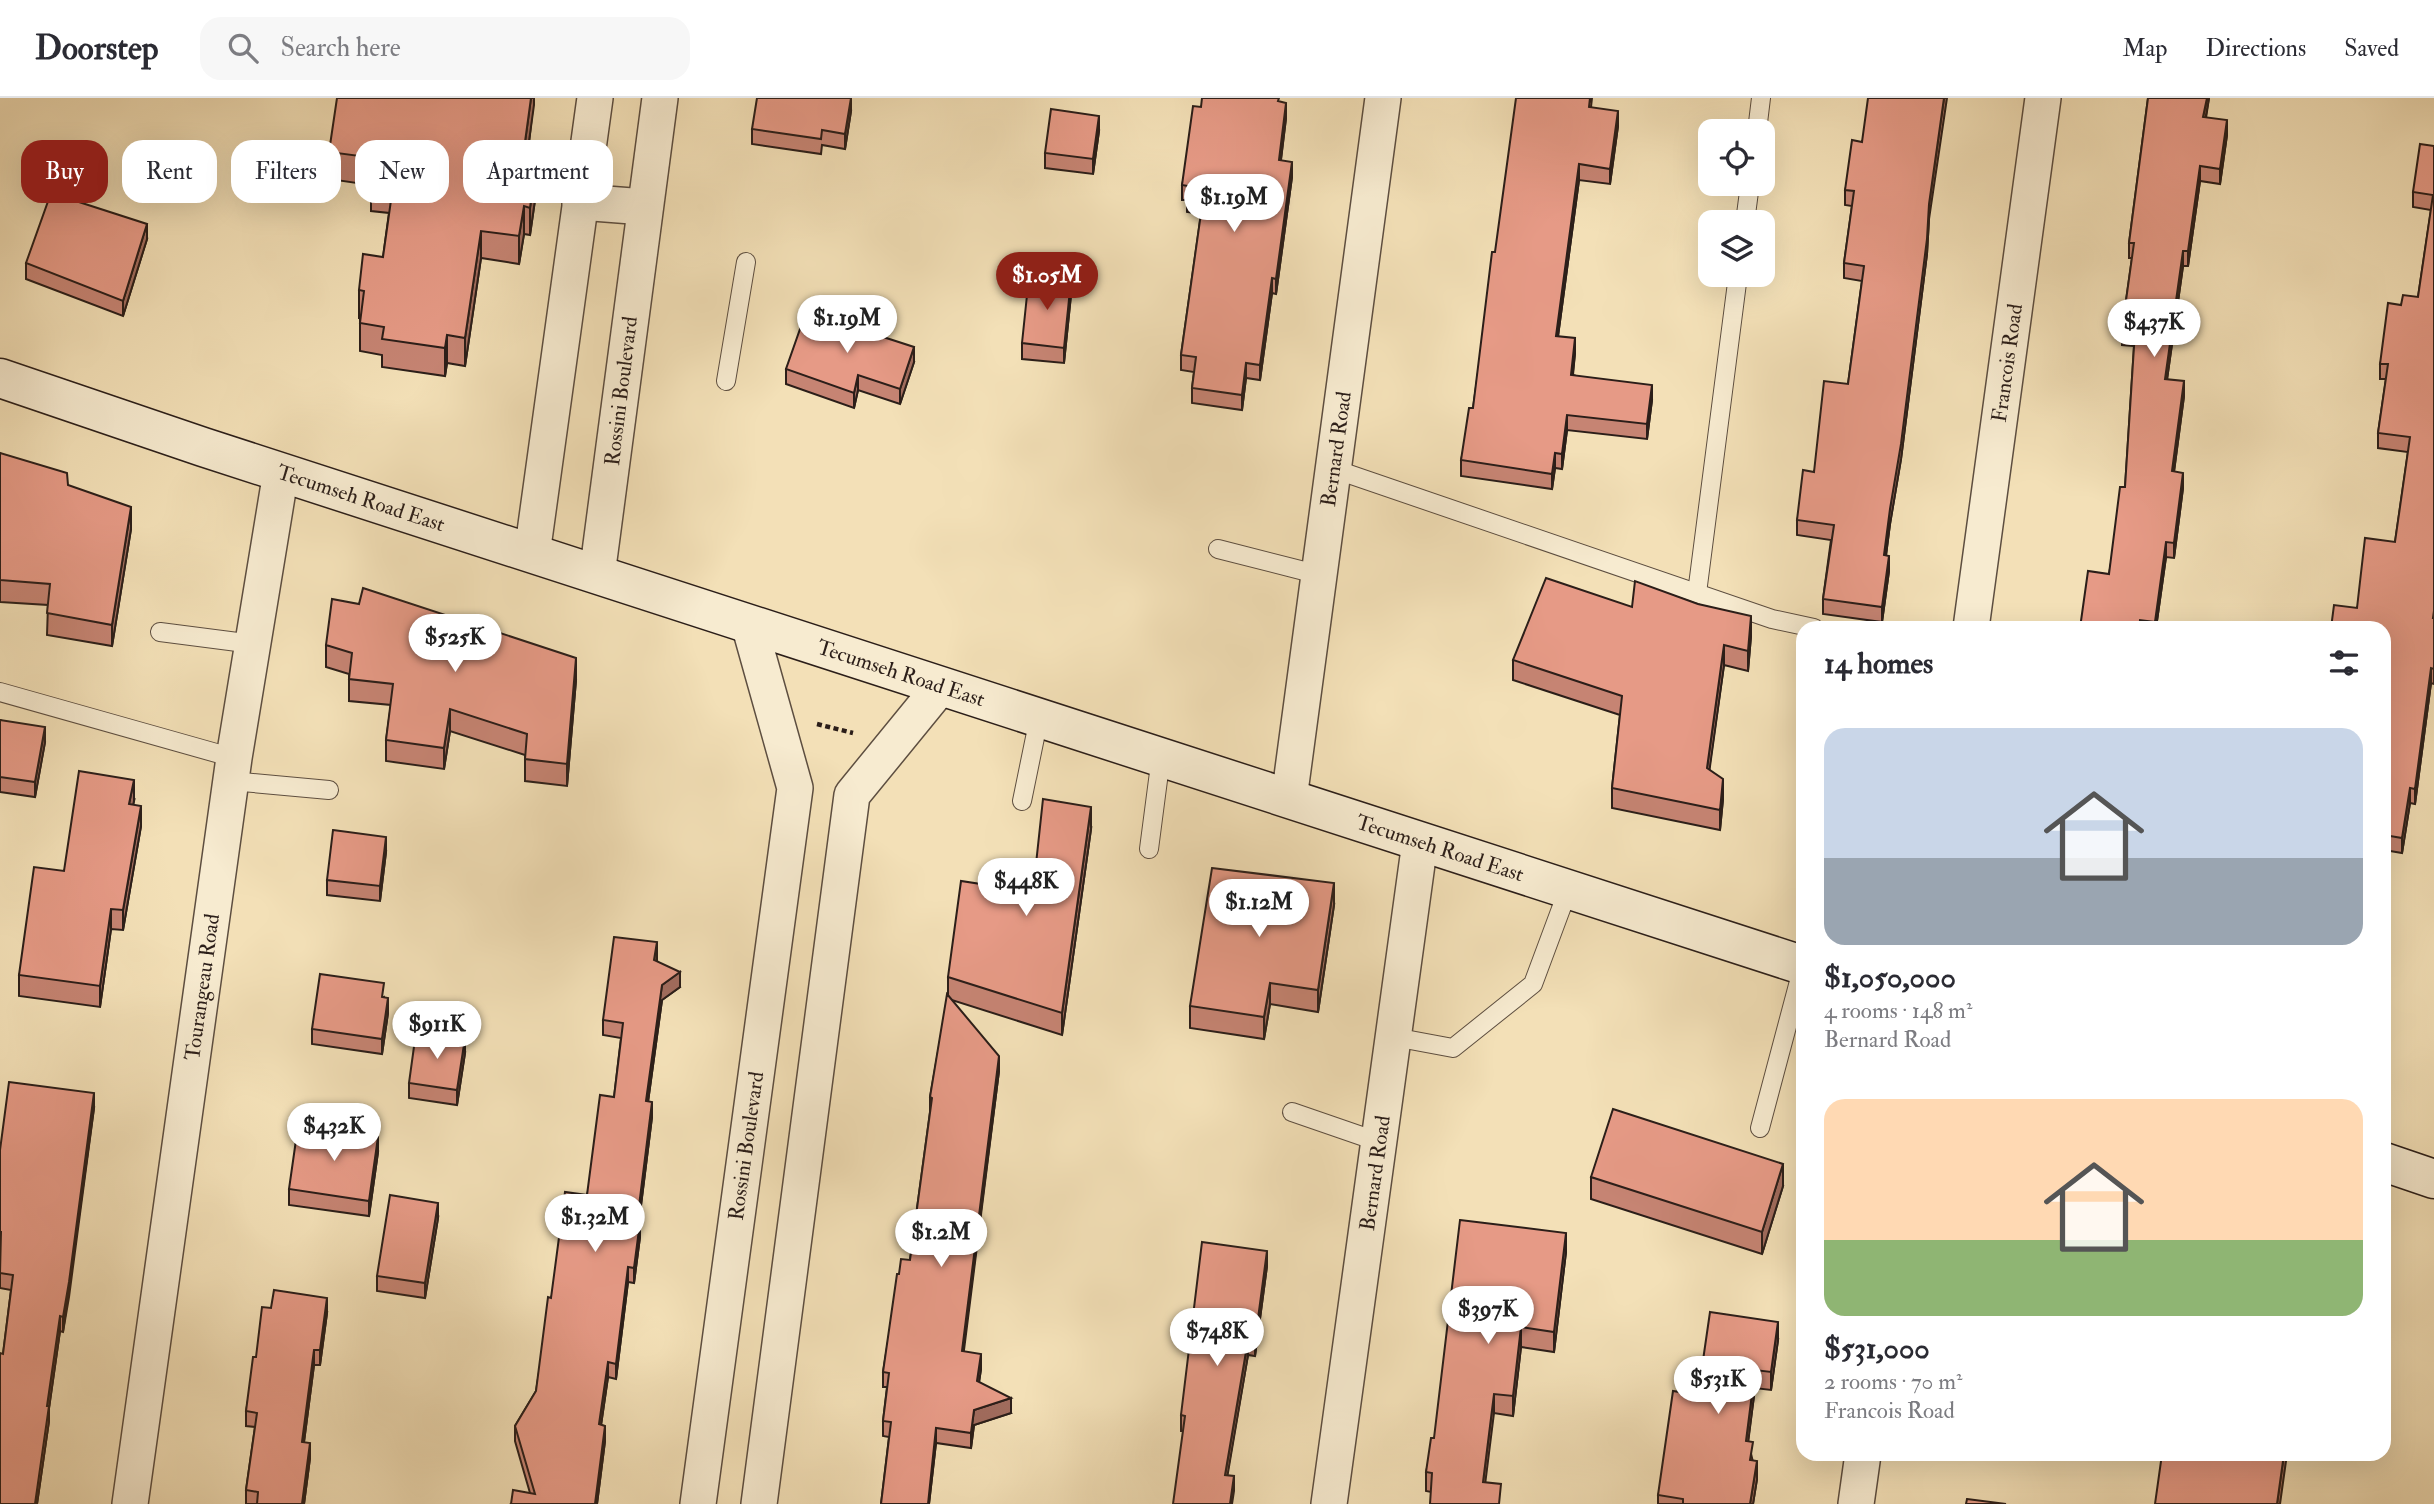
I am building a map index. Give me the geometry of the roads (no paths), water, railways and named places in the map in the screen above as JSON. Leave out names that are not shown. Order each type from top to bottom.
[{"type":"main road","name":"Tecumseh Road East","points":[[0,378],[1796,965]]},
{"type":"main road","points":[[2391,1164],[2434,1179]]},
{"type":"street","points":[[589,140],[595,98]]},
{"type":"street","name":"Rossini Boulevard","points":[[597,575],[660,98]]},
{"type":"street","name":"Bernard Road","points":[[1290,799],[1383,98]]},
{"type":"street","name":"Francois Road","points":[[1972,621],[2043,98]]},
{"type":"street","points":[[532,554],[580,203]]},
{"type":"street","points":[[593,203],[645,207]]},
{"type":"street","name":"Tourangeau Road","points":[[130,1504],[232,770],[282,472]]},
{"type":"street","name":"Rossini Boulevard","points":[[698,1504],[795,788],[749,624]]},
{"type":"street","points":[[759,1504],[852,795],[941,686]]},
{"type":"street","points":[[795,788],[852,795]]},
{"type":"street","name":"Bernard Road","points":[[1329,1504],[1420,842]]},
{"type":"street","points":[[1856,1504],[1862,1461]]},
{"type":"lane","points":[[1758,119],[1761,98]]},
{"type":"lane","points":[[726,381],[746,262]]},
{"type":"lane","points":[[1697,593],[1736,287]]},
{"type":"lane","points":[[1334,469],[1772,619],[1796,624]]},
{"type":"lane","points":[[1218,549],[1320,575]]},
{"type":"lane","points":[[160,632],[253,644]]},
{"type":"lane","points":[[0,692],[232,770],[329,790]]},
{"type":"lane","points":[[1022,801],[1039,718]]},
{"type":"lane","points":[[1149,849],[1161,757]]},
{"type":"lane","points":[[1394,1037],[1453,1048],[1533,984],[1568,890]]},
{"type":"lane","points":[[1760,1128],[1796,990]]},
{"type":"lane","points":[[1292,1112],[1379,1142]]}]
